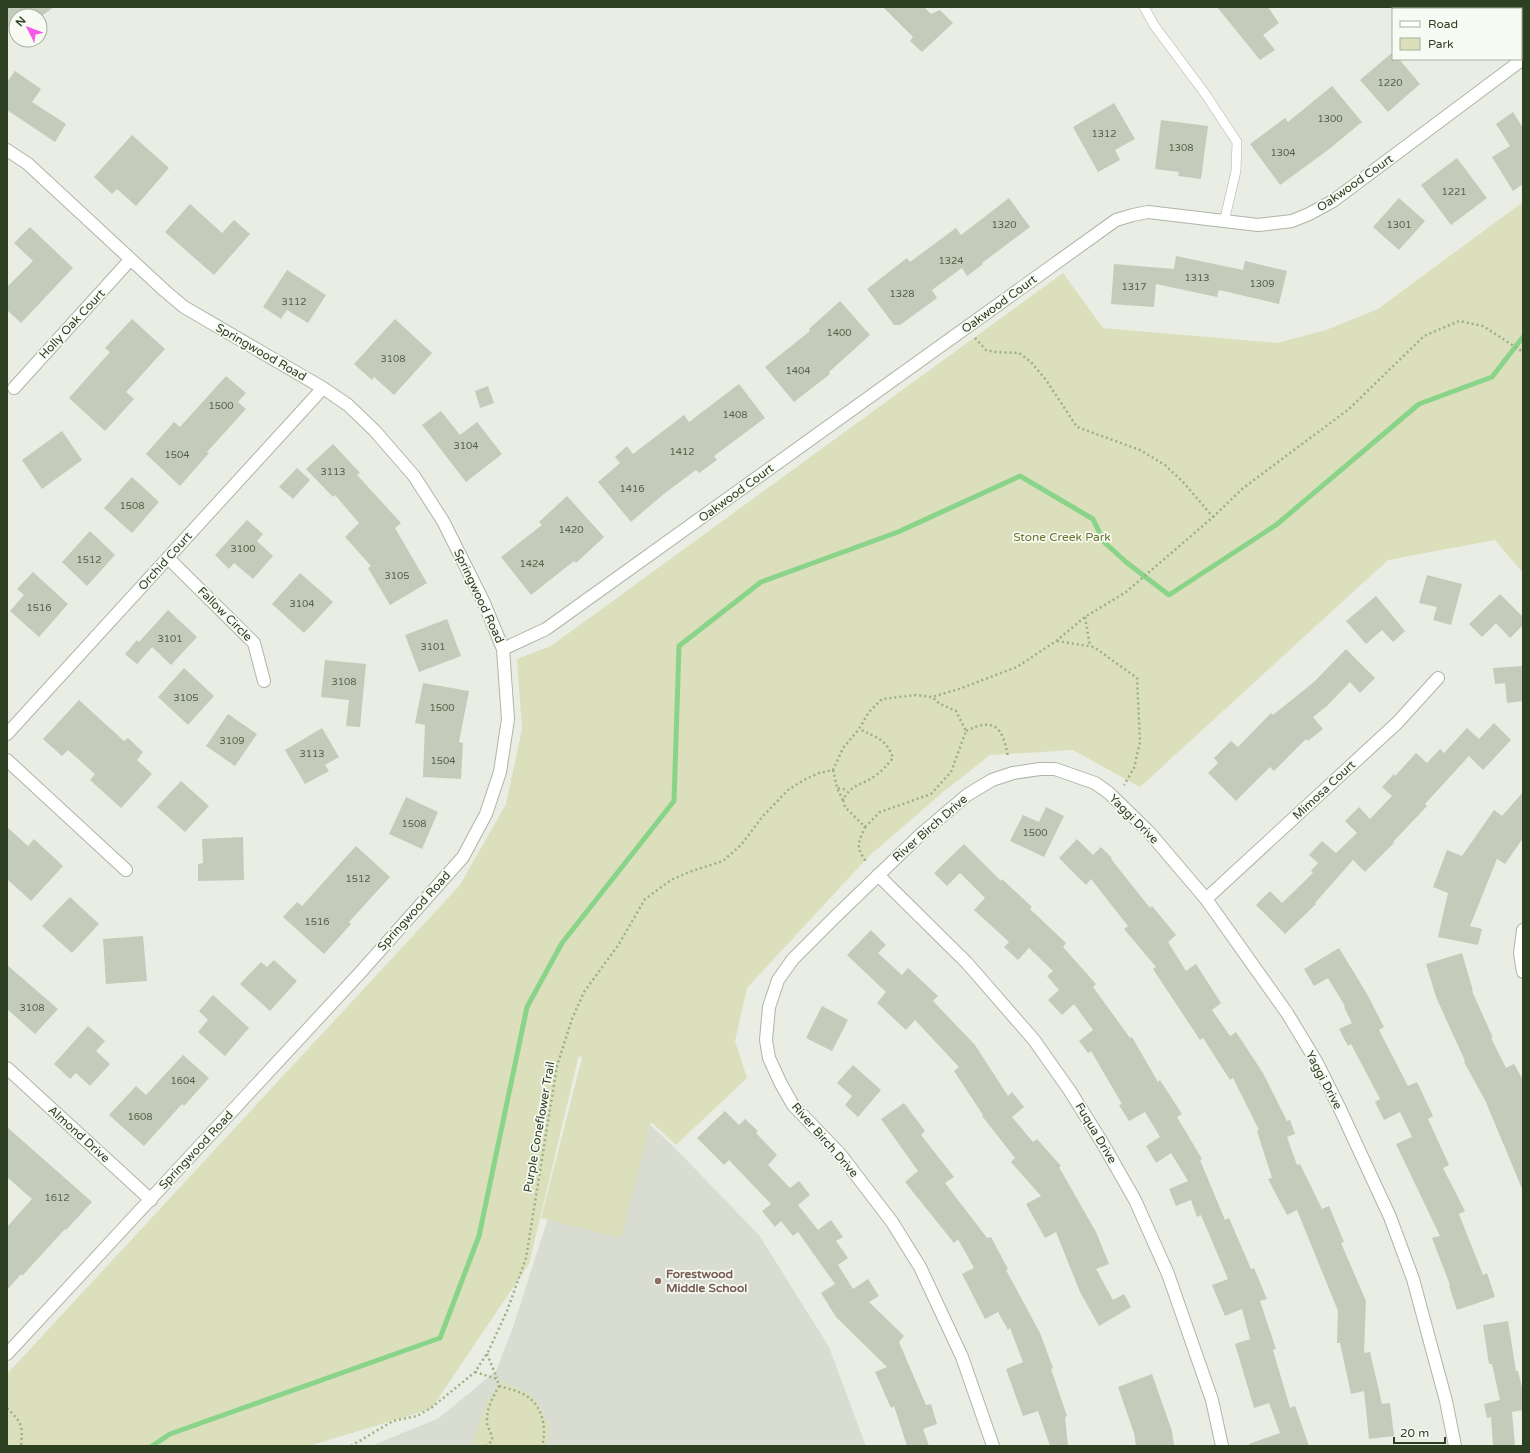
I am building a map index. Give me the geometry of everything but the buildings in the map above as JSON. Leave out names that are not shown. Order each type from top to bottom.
[{"type":"street","name":"Oakwood Court","points":[[504,648],[546,629],[1116,220],[1133,214],[1148,212],[1258,225],[1292,221],[1333,201],[1522,60]]},
{"type":"street","name":"Springwood Road","points":[[7,150],[28,164],[130,260],[184,307],[323,388],[353,410],[375,432],[414,476],[444,521],[504,648],[508,719],[500,772],[486,814],[463,857],[358,974],[7,1354]]},
{"type":"street","name":"Holly Oak Court","points":[[14,388],[130,260]]},
{"type":"street","name":"Orchid Court","points":[[7,734],[323,388]]},
{"type":"street","name":"Fallow Circle","points":[[168,558],[254,643],[264,681]]},
{"type":"street","name":"Mimosa Court","points":[[1206,899],[1397,723],[1438,678]]},
{"type":"street","points":[[7,760],[126,870]]},
{"type":"street","name":"River Birch Drive","points":[[993,1446],[962,1357],[920,1267],[892,1222],[840,1154],[793,1106],[781,1084],[769,1058],[766,1040],[769,1007],[778,980],[793,959],[920,835],[961,800],[992,780],[1013,773],[1040,769],[1055,769],[1083,778]]},
{"type":"street","name":"Yaggi Drive","points":[[1083,778],[1095,783],[1109,793],[1149,832],[1206,899],[1287,1013],[1316,1061],[1390,1217],[1413,1279],[1446,1401],[1455,1446]]},
{"type":"street","name":"Fuqua Drive","points":[[878,875],[967,963],[1034,1040],[1070,1091],[1103,1144],[1135,1200],[1168,1274],[1212,1400],[1222,1446]]},
{"type":"street","points":[[1523,930],[1520,953],[1523,972]]},
{"type":"street","name":"Almond Drive","points":[[7,1068],[150,1200]]},
{"type":"lane","points":[[1144,7],[1154,25],[1206,95],[1237,142],[1236,171],[1224,222]]},
{"type":"path","points":[[865,827],[845,807],[837,788],[833,770],[843,748],[859,729],[870,712],[882,699],[916,695],[932,697],[959,689],[1017,667],[1056,641],[1085,617],[1126,592],[1213,517],[1242,489],[1349,409],[1424,336],[1459,321],[1483,326],[1523,352]]},
{"type":"path","points":[[975,337],[986,350],[995,352],[1019,352],[1031,362],[1046,380],[1077,427],[1140,450],[1165,465],[1184,482],[1213,517]]},
{"type":"path","points":[[1085,617],[1090,646]]},
{"type":"path","points":[[1056,641],[1094,647],[1137,678],[1140,742],[1134,768],[1124,784]]},
{"type":"path","points":[[868,863],[860,853],[858,842],[865,827],[880,812],[931,794],[951,772],[966,731],[956,711],[940,704],[932,697]]},
{"type":"path","points":[[966,731],[984,724],[990,724],[1001,731],[1005,740],[1008,757]]},
{"type":"path","points":[[837,788],[848,790],[874,777],[893,758],[889,748],[883,740],[859,729]]},
{"type":"path","name":"Purple Coneflower Trail","points":[[351,1446],[393,1421],[417,1416],[431,1408],[475,1372],[487,1354],[507,1311],[526,1258],[557,1066],[572,1019],[584,992],[619,944],[645,899],[670,880],[723,861],[741,845],[762,817],[788,790],[819,773],[833,770]]},
{"type":"path","points":[[843,800],[848,790]]},
{"type":"path","points":[[486,1446],[492,1441],[493,1438],[487,1424],[488,1412],[491,1400],[499,1386],[487,1354]]},
{"type":"path","points":[[475,1372],[497,1379]]},
{"type":"path","points":[[499,1386],[528,1397],[536,1405],[543,1420],[544,1439],[542,1446]]},
{"type":"path","points":[[7,1408],[16,1416],[23,1429],[21,1446]]},
{"type":"shaded area","name":"Forestwood Middle School","points":[[583,1063],[673,1146],[759,1235],[829,1347],[866,1446],[371,1446],[439,1418],[496,1371],[513,1327],[552,1206]]},
{"type":"green space","name":"Stone Creek Park","points":[[1523,202],[1523,573],[1495,540],[1388,560],[1140,787],[1073,750],[990,755],[942,793],[869,856],[747,988],[735,1041],[747,1078],[676,1145],[651,1122],[621,1238],[541,1218],[582,1058],[579,1055],[529,1264],[431,1409],[309,1446],[7,1446],[7,1374],[460,885],[506,804],[522,729],[517,659],[551,646],[1063,273],[1103,328],[1277,343],[1326,330],[1378,309]]},
{"type":"green space","points":[[502,1380],[534,1397],[549,1425],[548,1446],[471,1446],[487,1403]]},
{"type":"waterway","points":[[152,1446],[170,1434],[440,1338],[479,1236],[527,1007],[562,943],[674,801],[679,646],[761,582],[898,532],[1020,476],[1093,519],[1104,542],[1126,562],[1169,595],[1276,525],[1419,404],[1492,377],[1523,337]]},
{"type":"place","name":"Forestwood Middle School","points":[[658,1281]]}]
